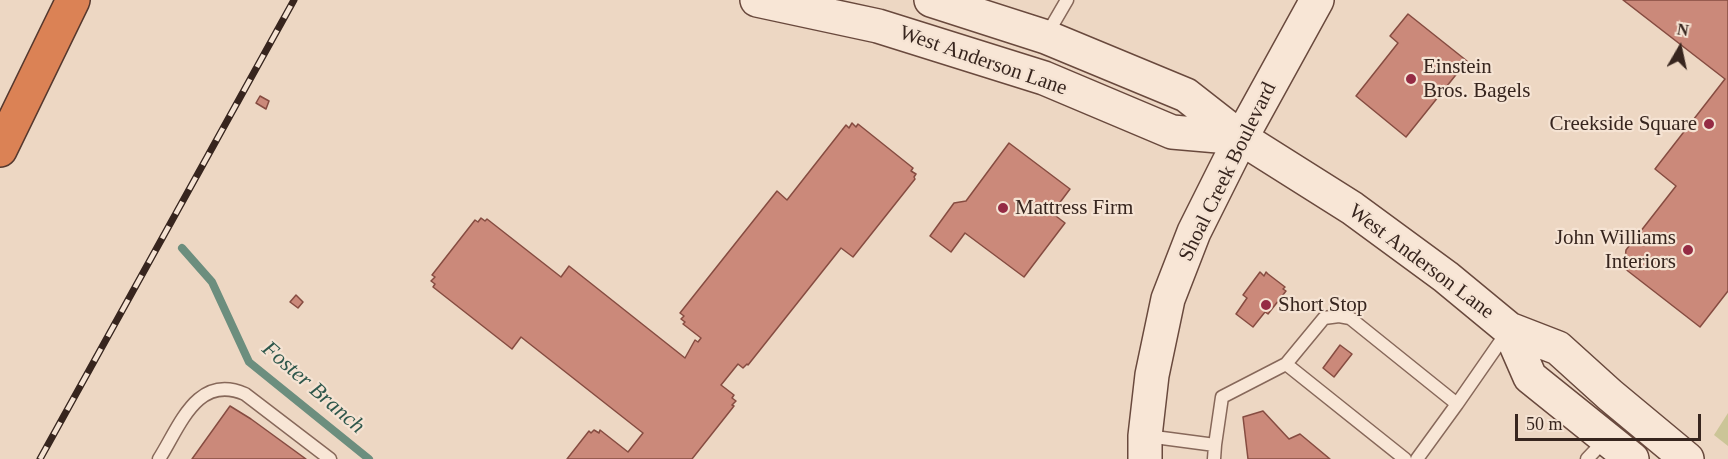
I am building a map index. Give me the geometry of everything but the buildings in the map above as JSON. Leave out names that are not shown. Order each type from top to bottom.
[{"type":"highway","points":[[0,150],[73,0]]},
{"type":"main road","name":"West Anderson Lane","points":[[757,0],[879,26],[1044,78],[1172,132],[1241,138]]},
{"type":"main road","name":"West Anderson Lane","points":[[931,0],[1046,37],[1186,95],[1241,138],[1352,208],[1446,278],[1509,329],[1558,348],[1683,456]]},
{"type":"main road","name":"Shoal Creek Boulevard","points":[[1145,447],[1152,375],[1168,299],[1194,232],[1241,138],[1315,1]]},
{"type":"main road","name":"West Anderson Lane","points":[[1509,329],[1530,377],[1597,449],[1632,459]]},
{"type":"lane","points":[[1046,37],[1067,0]]},
{"type":"lane","points":[[1214,459],[1222,397],[1286,364],[1324,318],[1339,316],[1350,318],[1457,404]]},
{"type":"lane","points":[[1417,459],[1509,329]]},
{"type":"lane","points":[[1286,364],[1405,459]]},
{"type":"lane","points":[[159,459],[195,401],[207,392],[220,388],[233,388],[245,394],[330,459]]},
{"type":"lane","points":[[1145,447],[1215,445]]},
{"type":"shaded area","points":[[1728,413],[1728,446],[1714,435]]},
{"type":"waterway","name":"Foster Branch","points":[[182,248],[212,282],[249,362],[369,459]]},
{"type":"railway","points":[[40,459],[294,0]]},
{"type":"place","name":"Einstein Bros. Bagels","points":[[1411,79]]},
{"type":"place","name":"Creekside Square","points":[[1709,124]]},
{"type":"place","name":"Mattress Firm","points":[[1003,208]]},
{"type":"place","name":"John Williams Interiors","points":[[1688,250]]},
{"type":"place","name":"Short Stop","points":[[1266,305]]}]
